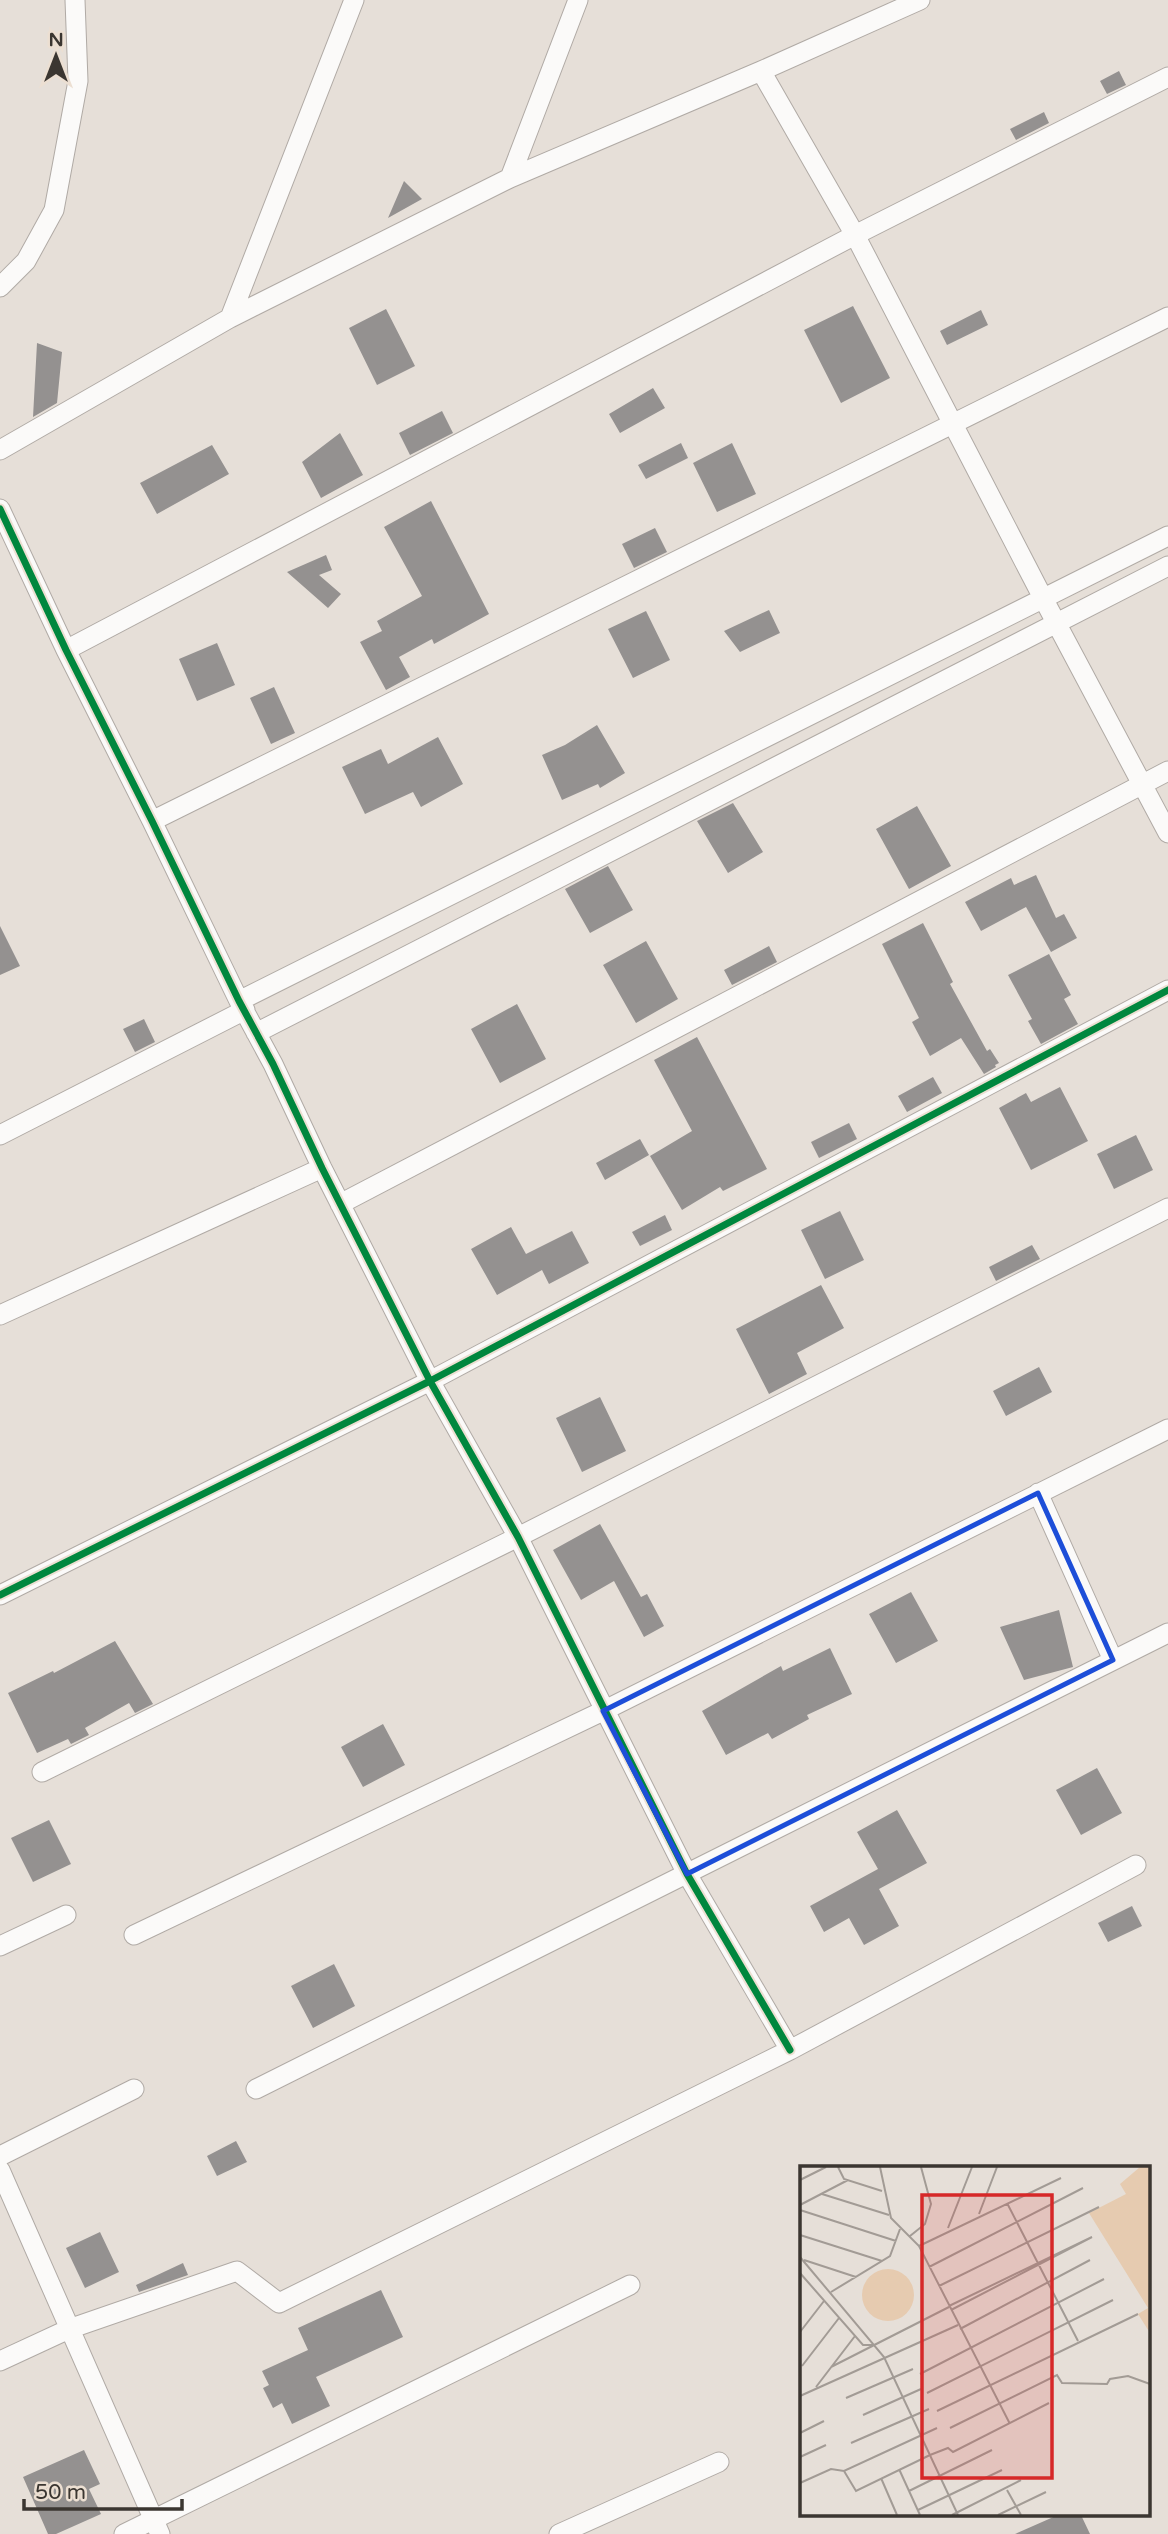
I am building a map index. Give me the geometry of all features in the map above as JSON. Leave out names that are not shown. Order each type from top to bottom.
[{"type":"street","points":[[0,287],[26,261],[54,209],[78,81],[75,0]]},
{"type":"street","points":[[230,318],[354,0]]},
{"type":"street","points":[[510,178],[578,0]]},
{"type":"street","points":[[0,450],[230,318],[510,178],[920,0]]},
{"type":"street","points":[[761,71],[855,234],[1042,598],[1168,833]]},
{"type":"street","points":[[66,650],[855,234],[1168,78]]},
{"type":"street","points":[[152,821],[1168,317]]},
{"type":"street","points":[[0,509],[66,650],[430,1381],[517,1537],[687,1874],[790,2050]]},
{"type":"street","points":[[0,1135],[242,1005],[1168,536]]},
{"type":"street","points":[[256,1033],[1168,566]]},
{"type":"street","points":[[341,1204],[1168,771]]},
{"type":"street","points":[[0,1595],[430,1381],[1168,989]]},
{"type":"street","points":[[0,1315],[322,1168]]},
{"type":"street","points":[[42,1772],[517,1537],[1168,1208]]},
{"type":"street","points":[[134,1935],[603,1711],[1168,1429]]},
{"type":"street","points":[[1038,1493],[1113,1660]]},
{"type":"street","points":[[256,2089],[1168,1633]]},
{"type":"street","points":[[0,2361],[69,2329],[237,2271],[279,2303],[790,2050],[1136,1865]]},
{"type":"street","points":[[0,1946],[66,1915]]},
{"type":"street","points":[[0,2156],[134,2089]]},
{"type":"street","points":[[0,2169],[157,2527]]},
{"type":"street","points":[[124,2534],[157,2527],[630,2285]]},
{"type":"street","points":[[559,2534],[719,2462]]},
{"type":"highlighted area","points":[[1038,1493],[1113,1660],[687,1874],[603,1711]]},
{"type":"building","points":[[1119,71],[1126,85],[1107,94],[1100,81]]},
{"type":"building","points":[[1044,112],[1049,123],[1016,140],[1010,129]]},
{"type":"building","points":[[404,181],[422,199],[388,218]]},
{"type":"building","points":[[853,306],[890,378],[841,403],[804,330]]},
{"type":"building","points":[[386,309],[415,366],[377,385],[349,328]]},
{"type":"building","points":[[981,310],[988,325],[947,345],[940,331]]},
{"type":"building","points":[[37,343],[62,352],[57,403],[33,417]]},
{"type":"building","points":[[653,388],[665,408],[620,433],[609,414]]},
{"type":"building","points":[[442,411],[453,433],[410,455],[399,433]]},
{"type":"building","points":[[340,433],[363,475],[321,498],[302,462]]},
{"type":"building","points":[[681,443],[688,458],[646,479],[638,465]]},
{"type":"building","points":[[732,443],[756,494],[717,512],[693,463]]},
{"type":"building","points":[[212,445],[229,474],[157,514],[140,483]]},
{"type":"building","points":[[431,501],[489,614],[434,644],[432,639],[399,657],[410,677],[386,690],[360,642],[382,631],[377,621],[422,596],[384,527]]},
{"type":"building","points":[[655,528],[667,552],[634,568],[622,544]]},
{"type":"building","points":[[326,555],[332,570],[319,575],[341,594],[328,608],[287,572]]},
{"type":"building","points":[[769,610],[780,633],[740,652],[724,631]]},
{"type":"building","points":[[646,611],[670,660],[633,678],[608,629]]},
{"type":"building","points":[[217,643],[235,685],[197,701],[179,659]]},
{"type":"building","points":[[274,687],[295,733],[271,744],[250,698]]},
{"type":"building","points":[[597,725],[625,773],[600,788],[598,784],[562,800],[542,755],[565,745]]},
{"type":"building","points":[[438,737],[463,784],[421,807],[413,792],[365,814],[342,767],[381,749],[388,764]]},
{"type":"building","points":[[733,803],[763,852],[728,873],[697,821]]},
{"type":"building","points":[[917,806],[951,866],[909,889],[876,829]]},
{"type":"building","points":[[608,866],[633,910],[590,933],[565,889]]},
{"type":"building","points":[[1036,875],[1056,918],[1064,914],[1077,938],[1051,952],[1026,907],[981,931],[965,902],[1011,878],[1014,885]]},
{"type":"building","points":[[923,923],[953,982],[950,984],[987,1051],[990,1049],[999,1063],[984,1074],[961,1038],[930,1056],[912,1022],[919,1018],[882,944]]},
{"type":"building","points":[[0,926],[20,966],[0,975]]},
{"type":"building","points":[[646,941],[678,999],[636,1023],[603,965]]},
{"type":"building","points":[[769,946],[777,962],[732,985],[724,970]]},
{"type":"building","points":[[1049,954],[1071,995],[1064,999],[1078,1024],[1041,1044],[1028,1021],[1032,1019],[1008,975]]},
{"type":"building","points":[[517,1004],[546,1059],[500,1083],[471,1029]]},
{"type":"building","points":[[144,1019],[155,1042],[135,1052],[123,1029]]},
{"type":"building","points":[[697,1037],[767,1169],[723,1191],[720,1187],[682,1210],[650,1156],[692,1131],[654,1060]]},
{"type":"building","points":[[933,1077],[942,1093],[907,1112],[898,1096]]},
{"type":"building","points":[[1060,1087],[1088,1141],[1031,1170],[999,1108],[1026,1093],[1031,1102]]},
{"type":"building","points":[[849,1123],[857,1139],[819,1158],[811,1142]]},
{"type":"building","points":[[1136,1135],[1153,1170],[1114,1189],[1097,1154]]},
{"type":"building","points":[[640,1139],[649,1155],[605,1180],[596,1163]]},
{"type":"building","points":[[840,1211],[864,1260],[825,1279],[801,1230]]},
{"type":"building","points":[[665,1215],[672,1230],[640,1246],[632,1232]]},
{"type":"building","points":[[511,1227],[526,1254],[572,1231],[589,1263],[549,1284],[542,1270],[497,1295],[471,1249]]},
{"type":"building","points":[[1032,1245],[1040,1259],[996,1281],[989,1267]]},
{"type":"building","points":[[821,1285],[844,1328],[797,1353],[807,1374],[769,1394],[736,1329]]},
{"type":"building","points":[[1039,1367],[1052,1392],[1006,1416],[993,1391]]},
{"type":"building","points":[[600,1397],[626,1451],[582,1472],[556,1418]]},
{"type":"building","points":[[600,1524],[641,1597],[647,1594],[664,1626],[644,1637],[614,1581],[581,1600],[553,1550]]},
{"type":"building","points":[[911,1592],[938,1641],[896,1663],[869,1614]]},
{"type":"building","points":[[1059,1610],[1073,1667],[1024,1680],[1000,1627]]},
{"type":"building","points":[[115,1641],[153,1704],[135,1713],[129,1703],[85,1728],[89,1735],[71,1744],[68,1739],[37,1753],[8,1693],[53,1671],[54,1673]]},
{"type":"building","points":[[830,1648],[852,1694],[807,1715],[809,1719],[772,1739],[768,1733],[726,1755],[702,1711],[781,1666],[783,1671]]},
{"type":"building","points":[[383,1724],[405,1765],[363,1787],[341,1747]]},
{"type":"building","points":[[1097,1768],[1122,1813],[1081,1835],[1056,1790]]},
{"type":"building","points":[[897,1810],[927,1863],[879,1889],[899,1926],[864,1945],[849,1918],[824,1932],[810,1906],[878,1869],[857,1832]]},
{"type":"building","points":[[49,1820],[71,1864],[33,1882],[11,1838]]},
{"type":"building","points":[[1132,1906],[1142,1926],[1108,1942],[1098,1923]]},
{"type":"building","points":[[334,1964],[355,2006],[313,2028],[291,1986]]},
{"type":"building","points":[[236,2141],[247,2162],[217,2176],[207,2156]]},
{"type":"building","points":[[100,2232],[119,2272],[85,2288],[66,2248]]},
{"type":"building","points":[[183,2263],[188,2275],[139,2292],[136,2285]]},
{"type":"building","points":[[381,2290],[403,2337],[316,2377],[330,2406],[292,2424],[282,2403],[273,2408],[263,2388],[269,2385],[262,2371],[308,2350],[298,2328]]},
{"type":"building","points":[[84,2450],[100,2484],[89,2489],[101,2514],[56,2534],[48,2534],[23,2477]]},
{"type":"building","points":[[1056,2516],[1081,2516],[1090,2534],[1015,2534]]},
{"type":"cycle path","points":[[0,509],[66,650],[239,1001],[430,1381],[518,1537],[687,1874],[790,2050]]},
{"type":"cycle path","points":[[0,1595],[430,1381],[1168,990]]}]
